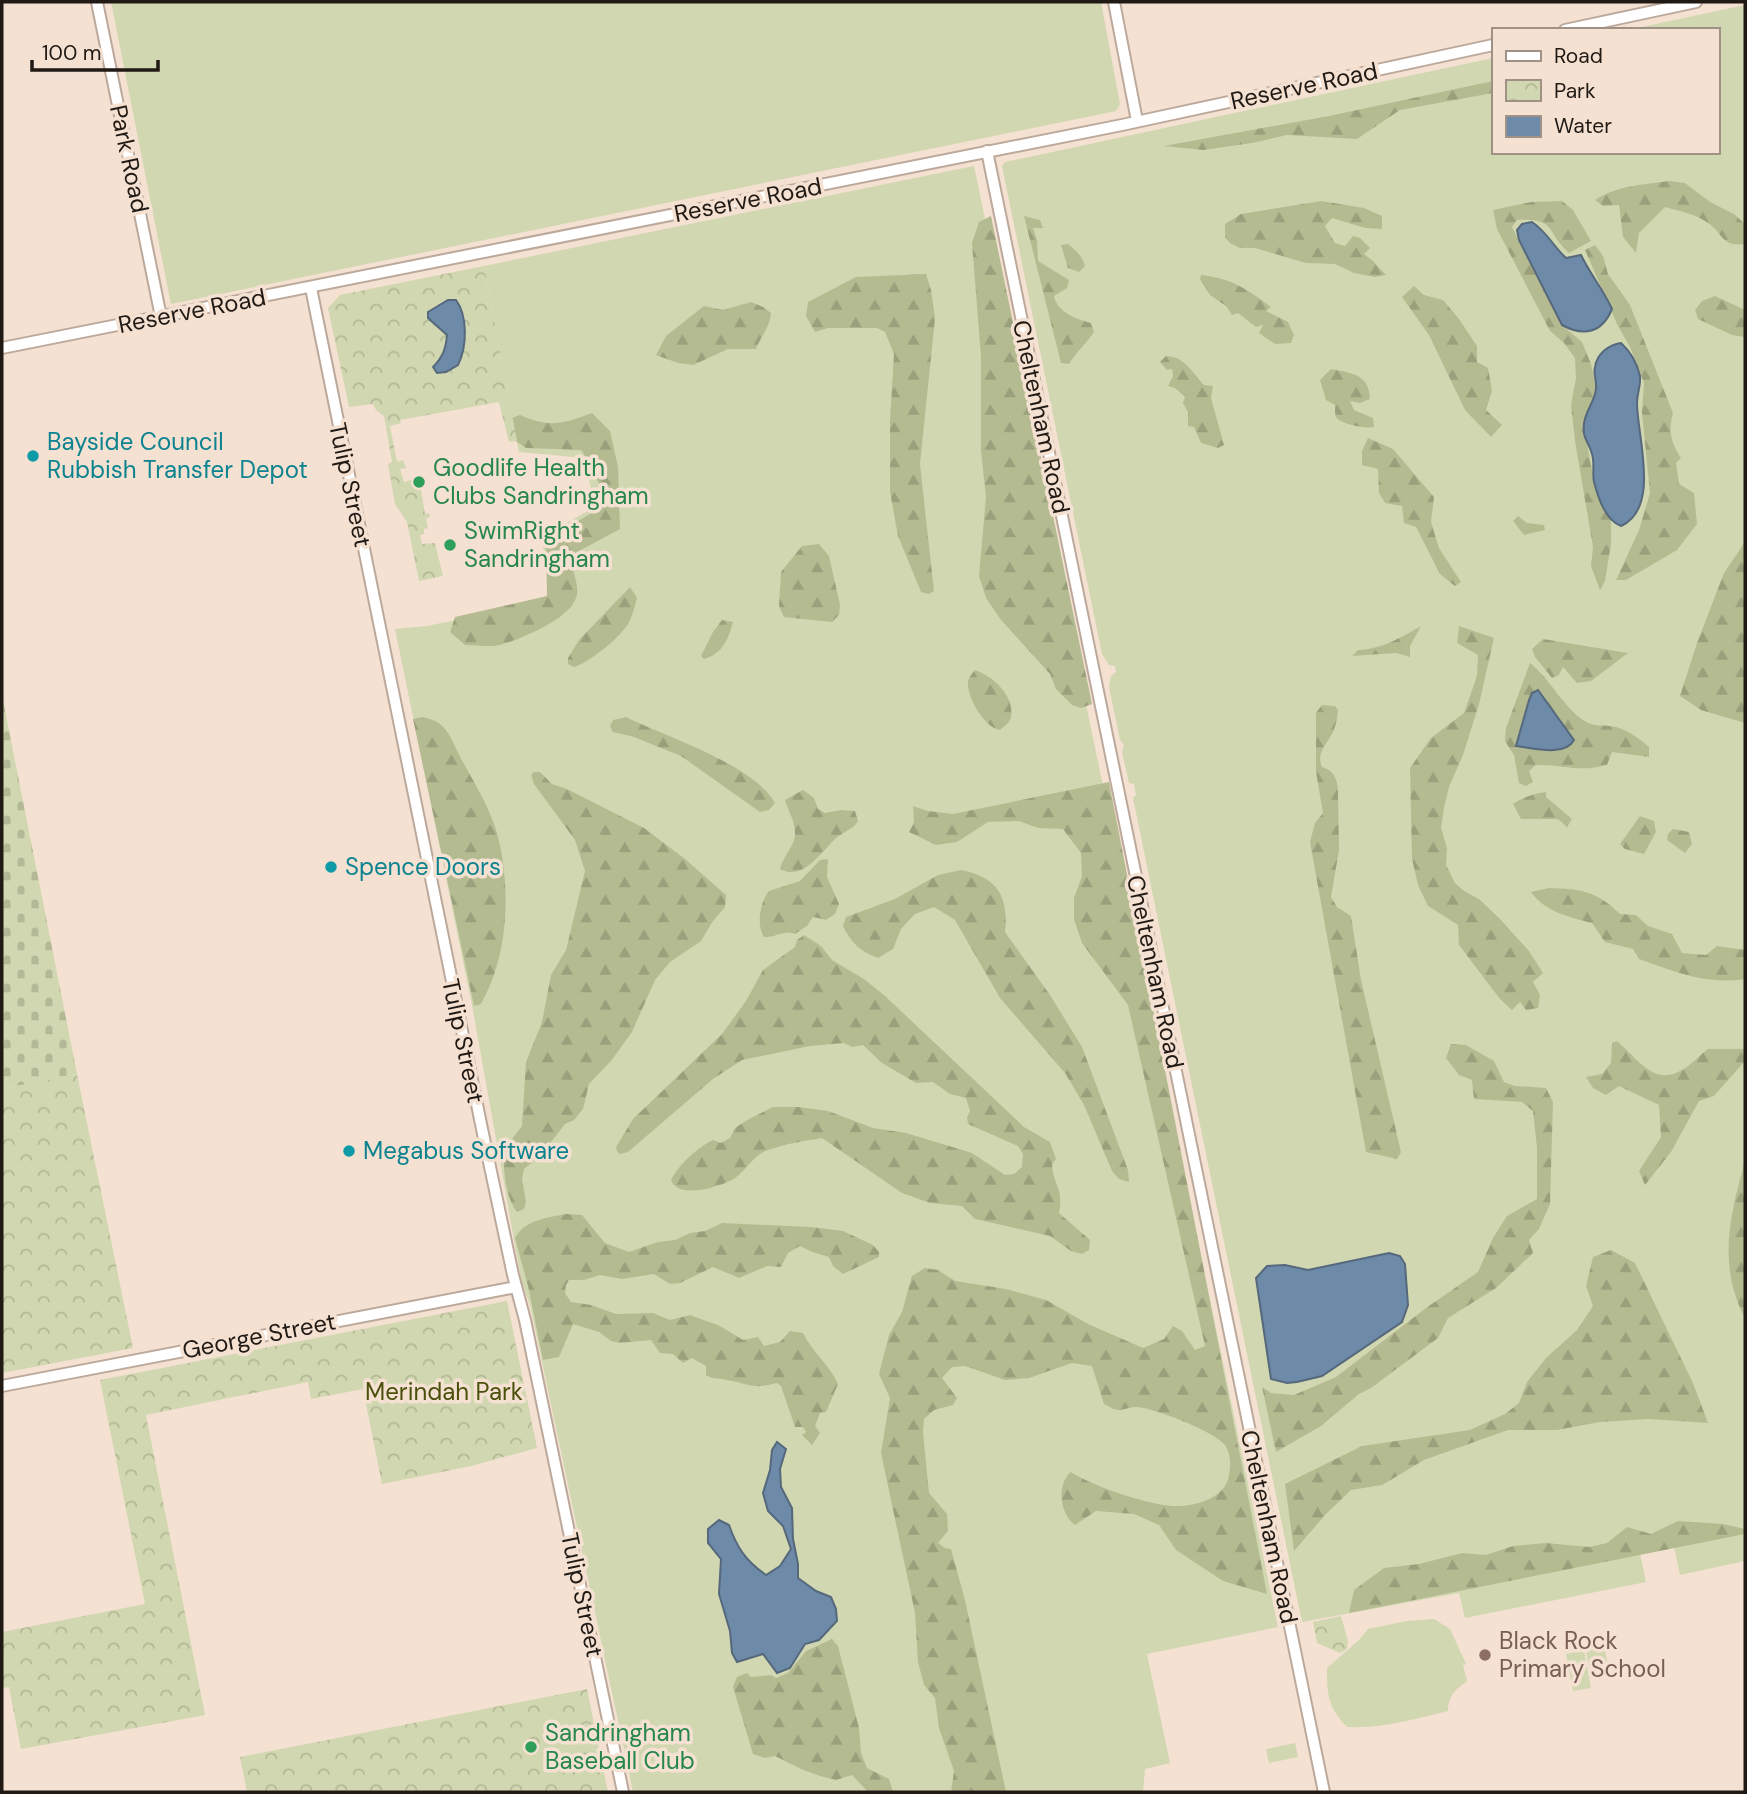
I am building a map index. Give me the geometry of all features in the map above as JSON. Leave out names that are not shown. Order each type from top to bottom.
[{"type":"street","name":"Park Road","points":[[97,2],[161,317]]},
{"type":"street","points":[[1114,2],[1137,121]]},
{"type":"street","points":[[1574,28],[1696,2]]},
{"type":"street","name":"Reserve Road","points":[[2,348],[1137,121],[1492,45]]},
{"type":"street","name":"Cheltenham Road","points":[[987,151],[1324,1792]]},
{"type":"street","name":"Tulip Street","points":[[311,288],[482,1129],[530,1339],[623,1792]]},
{"type":"street","name":"George Street","points":[[2,1386],[516,1287]]},
{"type":"green space","points":[[111,2],[1101,2],[1120,104],[1116,111],[171,304]]},
{"type":"green space","points":[[1745,5],[1745,1561],[1680,1575],[1674,1547],[1640,1553],[1646,1582],[1465,1618],[1459,1593],[1302,1622],[1133,798],[1136,795],[1134,784],[1129,783],[1122,752],[1124,745],[1120,740],[1109,687],[1111,676],[1116,672],[1115,666],[1109,665],[1102,654],[1002,166],[1005,162],[1492,58],[1492,154],[1719,154],[1719,28],[1637,28]]},
{"type":"green space","points":[[1492,81],[1492,93],[1400,110],[1357,139],[1287,135],[1203,150],[1164,146],[1329,116]]},
{"type":"green space","points":[[974,166],[1278,1627],[1147,1654],[1170,1763],[1145,1769],[1143,1792],[633,1792],[530,1305],[522,1284],[472,1005],[395,629],[427,626],[554,600],[541,537],[595,507],[584,458],[519,452],[484,266]]},
{"type":"green space","points":[[1669,181],[1685,183],[1710,202],[1734,214],[1745,224],[1745,244],[1731,244],[1703,220],[1665,207],[1639,233],[1636,253],[1623,237],[1619,205],[1603,206],[1595,200],[1622,188]]},
{"type":"green space","points":[[1321,201],[1364,208],[1382,216],[1382,229],[1365,228],[1332,218],[1325,226],[1335,243],[1345,246],[1353,236],[1360,238],[1370,248],[1364,254],[1386,275],[1375,277],[1354,273],[1335,264],[1306,263],[1255,248],[1240,248],[1225,237],[1225,224],[1241,214]]},
{"type":"green space","points":[[1562,201],[1573,210],[1591,241],[1569,253],[1549,228],[1539,221],[1517,220],[1512,227],[1562,325],[1582,342],[1591,364],[1597,391],[1584,428],[1594,481],[1611,519],[1611,544],[1605,581],[1600,590],[1591,566],[1593,547],[1571,405],[1576,378],[1575,358],[1564,343],[1550,331],[1497,229],[1493,210],[1531,202]]},
{"type":"green space","points":[[991,216],[1092,704],[1081,708],[1072,705],[1056,689],[1050,674],[1001,620],[986,598],[979,576],[986,497],[981,451],[981,357],[972,243],[979,222]]},
{"type":"green space","points":[[1024,216],[1040,220],[1043,228],[1033,228],[1037,240],[1038,261],[1069,280],[1067,288],[1054,296],[1056,302],[1068,314],[1091,323],[1094,332],[1069,364],[1061,363]]},
{"type":"green space","points":[[1068,244],[1084,262],[1085,266],[1079,272],[1068,268],[1061,245]]},
{"type":"green space","points":[[1595,245],[1603,256],[1608,274],[1630,305],[1673,413],[1671,437],[1681,458],[1676,463],[1679,484],[1694,493],[1697,524],[1677,550],[1626,580],[1616,580],[1639,530],[1650,493],[1642,412],[1644,383],[1585,250]]},
{"type":"green space","points":[[484,266],[517,441],[509,442],[499,402],[400,420],[401,423],[390,426],[397,462],[403,460],[406,468],[400,469],[404,482],[419,478],[425,514],[429,513],[430,517],[426,518],[428,528],[420,535],[422,544],[435,543],[443,576],[419,581],[407,522],[395,504],[388,464],[392,462],[384,416],[373,404],[349,407],[328,308],[340,295]]},
{"type":"green space","points":[[926,274],[935,318],[920,464],[934,591],[929,594],[921,592],[898,536],[890,492],[894,354],[885,332],[877,328],[828,328],[815,332],[806,316],[808,302],[856,277]]},
{"type":"green space","points":[[1201,275],[1238,285],[1271,307],[1266,311],[1288,322],[1294,335],[1291,343],[1275,344],[1259,333],[1263,325],[1256,327],[1238,313],[1232,315],[1226,306],[1210,295],[1200,279]]},
{"type":"green space","points":[[1414,286],[1424,295],[1443,300],[1477,346],[1477,362],[1488,368],[1492,391],[1486,410],[1502,425],[1491,437],[1465,410],[1429,335],[1402,297]]},
{"type":"green space","points":[[1715,296],[1745,310],[1745,337],[1732,335],[1698,319],[1695,310],[1702,301]]},
{"type":"green space","points":[[751,302],[771,313],[756,349],[728,349],[693,365],[656,355],[666,336],[704,306],[723,310]]},
{"type":"green space","points":[[1166,356],[1183,362],[1204,385],[1213,386],[1211,398],[1224,445],[1218,448],[1201,443],[1194,427],[1188,426],[1188,412],[1183,403],[1185,397],[1175,388],[1168,386],[1173,376],[1172,369],[1167,370],[1160,362]]},
{"type":"green space","points":[[1331,369],[1358,376],[1366,384],[1370,399],[1360,403],[1350,401],[1354,410],[1373,418],[1374,427],[1338,420],[1335,405],[1326,400],[1320,380]]},
{"type":"green space","points":[[592,413],[610,431],[618,467],[620,529],[579,551],[570,561],[576,579],[576,598],[572,606],[555,620],[503,644],[465,645],[450,632],[455,617],[547,596],[546,540],[590,514],[606,500],[581,450],[526,448],[511,438],[508,419],[520,415],[540,422],[556,423]]},
{"type":"green space","points":[[1368,438],[1393,449],[1434,497],[1431,522],[1439,548],[1461,582],[1455,586],[1440,574],[1416,527],[1404,523],[1402,506],[1385,503],[1379,493],[1378,469],[1362,465],[1362,451]]},
{"type":"green space","points":[[1518,516],[1527,523],[1544,525],[1545,530],[1524,535],[1513,521]]},
{"type":"green space","points":[[1745,542],[1745,723],[1701,710],[1680,696],[1724,573]]},
{"type":"green space","points":[[819,544],[829,556],[840,605],[839,615],[832,622],[784,617],[779,606],[781,572],[802,546]]},
{"type":"green space","points":[[630,587],[637,598],[626,626],[614,640],[588,660],[574,667],[568,664],[568,658],[579,640]]},
{"type":"green space","points":[[722,620],[733,622],[727,640],[716,653],[704,659],[701,656]]},
{"type":"green space","points":[[1421,626],[1410,646],[1410,657],[1396,653],[1352,656],[1358,650],[1383,645]]},
{"type":"green space","points":[[1459,626],[1494,638],[1479,704],[1444,808],[1441,828],[1447,848],[1446,865],[1455,883],[1479,899],[1529,951],[1543,973],[1533,982],[1540,995],[1538,1008],[1526,1010],[1520,1002],[1512,1010],[1500,999],[1459,945],[1458,925],[1428,906],[1418,885],[1412,859],[1410,768],[1431,738],[1464,713],[1477,676],[1478,655],[1457,643]]},
{"type":"green space","points":[[1543,639],[1628,653],[1591,681],[1577,683],[1563,667],[1559,675],[1552,678],[1535,657],[1532,649]]},
{"type":"green space","points":[[1530,663],[1568,707],[1583,720],[1595,725],[1616,727],[1638,738],[1649,747],[1649,757],[1612,752],[1607,765],[1597,767],[1536,765],[1529,771],[1533,782],[1526,786],[1519,783],[1514,755],[1505,741],[1506,728]]},
{"type":"green space","points":[[975,670],[995,682],[1010,702],[1010,719],[1000,730],[984,719],[971,698],[968,681]]},
{"type":"green space","points":[[2,695],[77,1074],[2,1089]]},
{"type":"green space","points":[[1322,705],[1335,706],[1338,710],[1332,734],[1320,757],[1322,767],[1334,776],[1338,790],[1339,850],[1331,897],[1337,907],[1351,916],[1361,980],[1401,1152],[1397,1159],[1366,1152],[1310,842],[1315,823],[1323,813],[1316,772],[1316,713]]},
{"type":"green space","points":[[422,717],[438,723],[452,739],[488,810],[503,861],[506,903],[502,945],[490,985],[481,1004],[474,1006],[413,719]]},
{"type":"green space","points":[[626,717],[729,764],[764,789],[775,803],[769,810],[760,812],[681,756],[634,737],[613,732],[610,726],[613,720]]},
{"type":"green space","points":[[540,772],[552,784],[644,828],[726,895],[725,907],[701,941],[670,962],[655,980],[632,1032],[611,1061],[589,1084],[583,1109],[574,1120],[565,1124],[542,1154],[524,1169],[522,1179],[526,1202],[524,1209],[517,1212],[507,1190],[504,1149],[522,1126],[526,1062],[542,1022],[551,975],[566,950],[585,871],[575,840],[534,784],[531,775]]},
{"type":"green space","points":[[1109,782],[1267,1594],[1223,1581],[1176,1550],[1159,1525],[1134,1514],[1096,1511],[1075,1525],[1063,1507],[1063,1484],[1071,1472],[1106,1489],[1163,1505],[1182,1506],[1208,1500],[1222,1490],[1230,1471],[1228,1451],[1218,1439],[1155,1411],[1135,1407],[1117,1410],[1104,1404],[1092,1366],[1072,1363],[1029,1378],[1005,1380],[965,1366],[952,1367],[942,1378],[957,1398],[953,1405],[934,1410],[924,1419],[929,1493],[947,1514],[948,1531],[938,1543],[951,1549],[965,1600],[1006,1792],[951,1792],[954,1771],[939,1728],[935,1698],[924,1685],[918,1662],[915,1613],[881,1453],[890,1398],[879,1374],[889,1335],[902,1312],[912,1276],[925,1268],[938,1270],[955,1281],[1006,1289],[1046,1300],[1088,1324],[1143,1348],[1164,1339],[1173,1326],[1182,1331],[1195,1350],[1205,1346],[1128,1005],[1082,943],[1074,919],[1074,898],[1082,876],[1081,853],[1063,829],[1038,828],[1019,821],[988,822],[957,842],[936,845],[909,832],[914,822],[913,806],[953,814]]},
{"type":"green space","points":[[803,790],[814,798],[818,809],[825,813],[855,811],[858,821],[811,863],[804,868],[788,872],[780,869],[794,841],[795,832],[785,800]]},
{"type":"green space","points":[[1546,792],[1546,797],[1572,819],[1567,827],[1558,819],[1521,819],[1513,804],[1528,796]]},
{"type":"green space","points":[[1640,816],[1654,821],[1656,832],[1644,854],[1625,849],[1620,844]]},
{"type":"green space","points":[[1673,829],[1689,832],[1692,844],[1685,853],[1667,840]]},
{"type":"green space","points":[[828,859],[827,877],[839,904],[835,914],[826,920],[813,917],[807,926],[795,934],[764,937],[760,914],[769,891],[800,881],[820,860]]},
{"type":"green space","points":[[961,870],[984,878],[998,890],[1005,908],[1005,932],[1050,995],[1082,1047],[1128,1170],[1129,1182],[1119,1179],[1112,1171],[1084,1105],[1065,1073],[1000,998],[955,920],[934,907],[915,914],[901,929],[893,949],[878,958],[857,946],[843,926],[846,917],[895,899],[938,875]]},
{"type":"green space","points":[[1549,888],[1588,893],[1604,900],[1620,914],[1636,915],[1648,926],[1672,934],[1682,953],[1706,955],[1717,946],[1745,950],[1745,979],[1704,979],[1639,959],[1633,949],[1605,942],[1592,923],[1550,909],[1531,892]]},
{"type":"green space","points":[[804,935],[821,946],[832,960],[864,979],[885,996],[1024,1127],[1050,1142],[1056,1159],[1052,1164],[1060,1197],[1059,1213],[1090,1240],[1089,1250],[1082,1254],[1071,1251],[1050,1236],[975,1219],[962,1206],[930,1203],[902,1193],[822,1138],[768,1150],[757,1156],[735,1178],[715,1186],[689,1191],[675,1186],[671,1180],[674,1174],[695,1152],[713,1140],[721,1143],[730,1138],[735,1128],[773,1107],[828,1111],[873,1128],[906,1133],[972,1153],[1005,1175],[1014,1174],[1022,1167],[1023,1154],[1018,1146],[968,1124],[970,1111],[966,1098],[950,1094],[933,1082],[916,1083],[882,1063],[863,1045],[852,1047],[844,1043],[810,1046],[742,1060],[713,1079],[628,1152],[620,1154],[617,1151],[616,1147],[633,1119],[722,1034],[746,1001],[763,970],[795,947],[797,940]]},
{"type":"green space","points":[[1617,1041],[1646,1068],[1663,1075],[1682,1070],[1708,1049],[1745,1049],[1745,1061],[1714,1096],[1699,1101],[1671,1152],[1645,1185],[1639,1171],[1661,1137],[1659,1105],[1619,1086],[1606,1095],[1593,1088],[1586,1077],[1602,1074],[1611,1063],[1612,1043]]},
{"type":"green space","points":[[1451,1044],[1466,1045],[1494,1061],[1504,1082],[1515,1086],[1546,1088],[1553,1102],[1550,1204],[1539,1229],[1529,1240],[1533,1253],[1496,1288],[1448,1318],[1438,1338],[1359,1394],[1321,1426],[1276,1452],[1262,1387],[1271,1393],[1294,1395],[1336,1377],[1478,1272],[1493,1238],[1507,1216],[1537,1199],[1537,1148],[1533,1111],[1522,1102],[1474,1099],[1472,1080],[1459,1075],[1446,1058]]},
{"type":"green space","points":[[77,1074],[133,1348],[2,1373],[2,1089]]},
{"type":"green space","points":[[1745,1161],[1745,1318],[1731,1279],[1729,1240]]},
{"type":"green space","points":[[567,1214],[582,1215],[605,1243],[629,1252],[705,1231],[722,1223],[843,1231],[873,1245],[879,1252],[879,1257],[843,1274],[833,1266],[829,1257],[800,1246],[788,1253],[781,1267],[767,1266],[739,1278],[713,1267],[680,1283],[670,1284],[654,1274],[622,1279],[600,1275],[584,1280],[569,1280],[566,1285],[565,1293],[571,1302],[591,1305],[616,1314],[653,1313],[670,1320],[690,1315],[720,1326],[743,1340],[758,1337],[764,1346],[780,1342],[790,1331],[803,1333],[838,1384],[826,1412],[820,1413],[815,1426],[820,1433],[812,1445],[802,1435],[806,1432],[803,1427],[795,1427],[781,1386],[777,1383],[756,1386],[711,1378],[706,1375],[706,1366],[692,1358],[683,1363],[673,1354],[660,1353],[651,1340],[620,1343],[611,1341],[599,1332],[573,1324],[559,1357],[543,1360],[515,1238],[531,1223]]},
{"type":"green space","points":[[1611,1250],[1635,1263],[1693,1383],[1708,1423],[1649,1419],[1600,1422],[1557,1430],[1508,1430],[1424,1460],[1382,1485],[1351,1490],[1294,1551],[1285,1484],[1362,1446],[1470,1430],[1505,1414],[1519,1403],[1527,1382],[1546,1358],[1577,1330],[1593,1306],[1586,1286],[1593,1257]]},
{"type":"green space","name":"Merindah Park","points":[[507,1301],[537,1448],[471,1466],[382,1484],[363,1389],[311,1399],[308,1382],[146,1415],[205,1715],[21,1749],[9,1687],[2,1688],[2,1632],[145,1604],[100,1380]]},
{"type":"green space","points":[[1678,1521],[1723,1524],[1745,1529],[1745,1534],[1349,1613],[1354,1590],[1384,1568],[1419,1564],[1462,1553],[1486,1555],[1513,1546],[1546,1543],[1589,1547],[1607,1543],[1627,1527],[1651,1534]]},
{"type":"green space","points":[[1341,1616],[1348,1641],[1347,1649],[1340,1653],[1317,1643],[1313,1622]]},
{"type":"green space","points":[[1434,1619],[1450,1629],[1466,1664],[1463,1665],[1467,1681],[1451,1697],[1448,1711],[1385,1725],[1347,1727],[1330,1700],[1327,1668],[1368,1629]]},
{"type":"green space","points":[[832,1639],[838,1646],[859,1728],[861,1753],[867,1768],[889,1779],[893,1792],[868,1792],[852,1775],[836,1780],[801,1769],[775,1756],[765,1758],[753,1754],[733,1687],[737,1677],[747,1673],[751,1677],[771,1675],[776,1678],[788,1673],[806,1651]]},
{"type":"green space","points":[[1604,1643],[1609,1673],[1591,1677],[1585,1647]]},
{"type":"green space","points":[[1584,1650],[1591,1688],[1573,1691],[1566,1654]]},
{"type":"green space","points":[[587,1689],[608,1792],[247,1792],[240,1757]]},
{"type":"green space","points":[[1295,1743],[1298,1757],[1269,1763],[1266,1749]]},
{"type":"water","points":[[1532,222],[1566,258],[1581,255],[1612,309],[1598,328],[1585,332],[1562,325],[1519,240],[1517,230],[1522,224]]},
{"type":"water","points":[[448,300],[456,300],[463,314],[463,350],[458,365],[446,372],[437,373],[433,367],[443,352],[447,335],[428,318],[428,312]]},
{"type":"water","points":[[1621,343],[1633,358],[1640,376],[1637,403],[1644,488],[1633,517],[1621,526],[1611,519],[1600,501],[1594,482],[1593,457],[1584,429],[1586,415],[1596,392],[1596,362],[1604,350]]},
{"type":"water","points":[[1538,690],[1574,740],[1570,745],[1556,750],[1516,746],[1529,700],[1532,693]]},
{"type":"water","points":[[1389,1253],[1400,1256],[1405,1264],[1408,1305],[1402,1322],[1322,1376],[1287,1383],[1271,1379],[1256,1278],[1267,1266],[1285,1265],[1308,1270]]},
{"type":"water","points":[[777,1442],[786,1449],[780,1469],[781,1487],[792,1508],[798,1578],[816,1591],[831,1597],[837,1621],[819,1640],[805,1644],[790,1668],[777,1673],[763,1654],[737,1662],[732,1653],[730,1631],[719,1594],[721,1559],[708,1543],[708,1529],[719,1520],[729,1525],[743,1553],[766,1575],[780,1566],[791,1549],[783,1526],[768,1511],[763,1493],[770,1470],[772,1450]]},
{"type":"place","name":"Bayside Council Rubbish Transfer Depot","points":[[33,456]]},
{"type":"place","name":"Goodlife Health Clubs Sandringham","points":[[419,482]]},
{"type":"place","name":"SwimRight Sandringham","points":[[450,545]]},
{"type":"place","name":"Spence Doors","points":[[331,867]]},
{"type":"place","name":"Megabus Software","points":[[349,1151]]},
{"type":"place","name":"Black Rock Primary School","points":[[1485,1655]]},
{"type":"place","name":"Sandringham Baseball Club","points":[[531,1747]]}]
